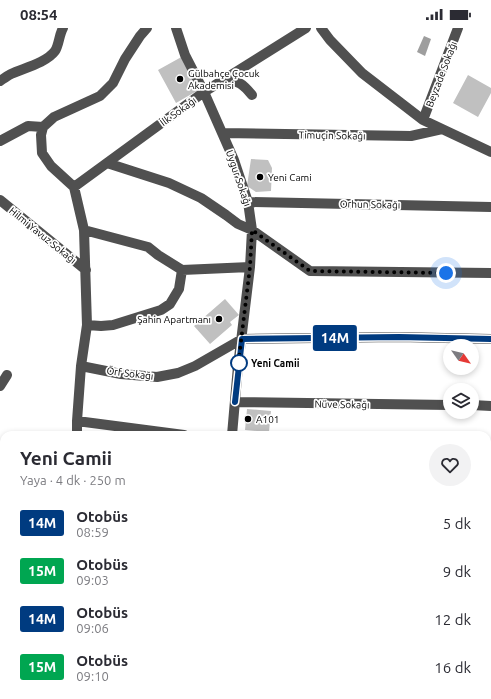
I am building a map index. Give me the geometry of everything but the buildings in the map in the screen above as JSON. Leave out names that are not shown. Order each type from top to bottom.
[{"type":"street","points":[[0,81],[8,75],[50,57],[56,50],[63,28]]},
{"type":"street","points":[[78,431],[77,421],[81,366],[87,325],[84,230],[74,187],[51,166],[42,153],[41,135],[43,127],[54,117],[100,96],[113,83],[125,59],[147,28]]},
{"type":"street","name":"Uygur Sokağı","points":[[176,28],[185,55],[204,92],[234,160],[248,202],[252,230],[250,267],[232,431]]},
{"type":"street","name":"İlk Sokağı","points":[[74,187],[204,92],[306,28]]},
{"type":"street","points":[[321,28],[330,40],[362,73],[423,120],[491,152]]},
{"type":"street","name":"Beyzade Sokağı","points":[[423,120],[458,28]]},
{"type":"street","points":[[224,79],[240,83],[252,95]]},
{"type":"street","points":[[0,141],[28,126],[43,127]]},
{"type":"street","name":"Timuçin Sokağı","points":[[222,133],[411,136],[442,129]]},
{"type":"street","points":[[107,163],[169,183],[201,198],[238,224],[252,230],[310,271],[491,273]]},
{"type":"street","name":"Hilmi Yavuz Sokağı","points":[[0,200],[86,270]]},
{"type":"street","name":"Orhun Sokağı","points":[[248,202],[491,207]]},
{"type":"street","points":[[84,230],[148,247],[158,256],[182,270],[250,267]]},
{"type":"street","points":[[87,325],[101,326],[113,324],[161,310],[170,304],[179,289],[182,270]]},
{"type":"street","points":[[242,339],[399,337],[491,339]]},
{"type":"street","name":"Örf Sokağı","points":[[81,366],[121,374],[157,377],[178,373],[195,366],[242,339]]},
{"type":"street","points":[[0,386],[7,375]]},
{"type":"street","name":"Nüve Sokağı","points":[[235,402],[443,405]]},
{"type":"street","points":[[479,405],[491,406]]},
{"type":"street","points":[[77,421],[153,431]]},
{"type":"shaded area","points":[[424,36],[431,39],[425,56],[417,52]]},
{"type":"bus line","name":"14M","points":[[235,402],[242,339],[399,337],[491,339]]},
{"type":"place","name":"Gülbahçe Çocuk Akademisi","points":[[180,79]]},
{"type":"place","name":"Yeni Cami","points":[[260,177]]},
{"type":"place","name":"Şahin Apartmanı","points":[[219,319]]},
{"type":"place","name":"Yeni Camii","points":[[239,363]]},
{"type":"place","name":"A101","points":[[248,419]]},
{"type":"route","points":[[239,363],[238,366],[250,267],[252,230],[310,271],[446,273]]}]
